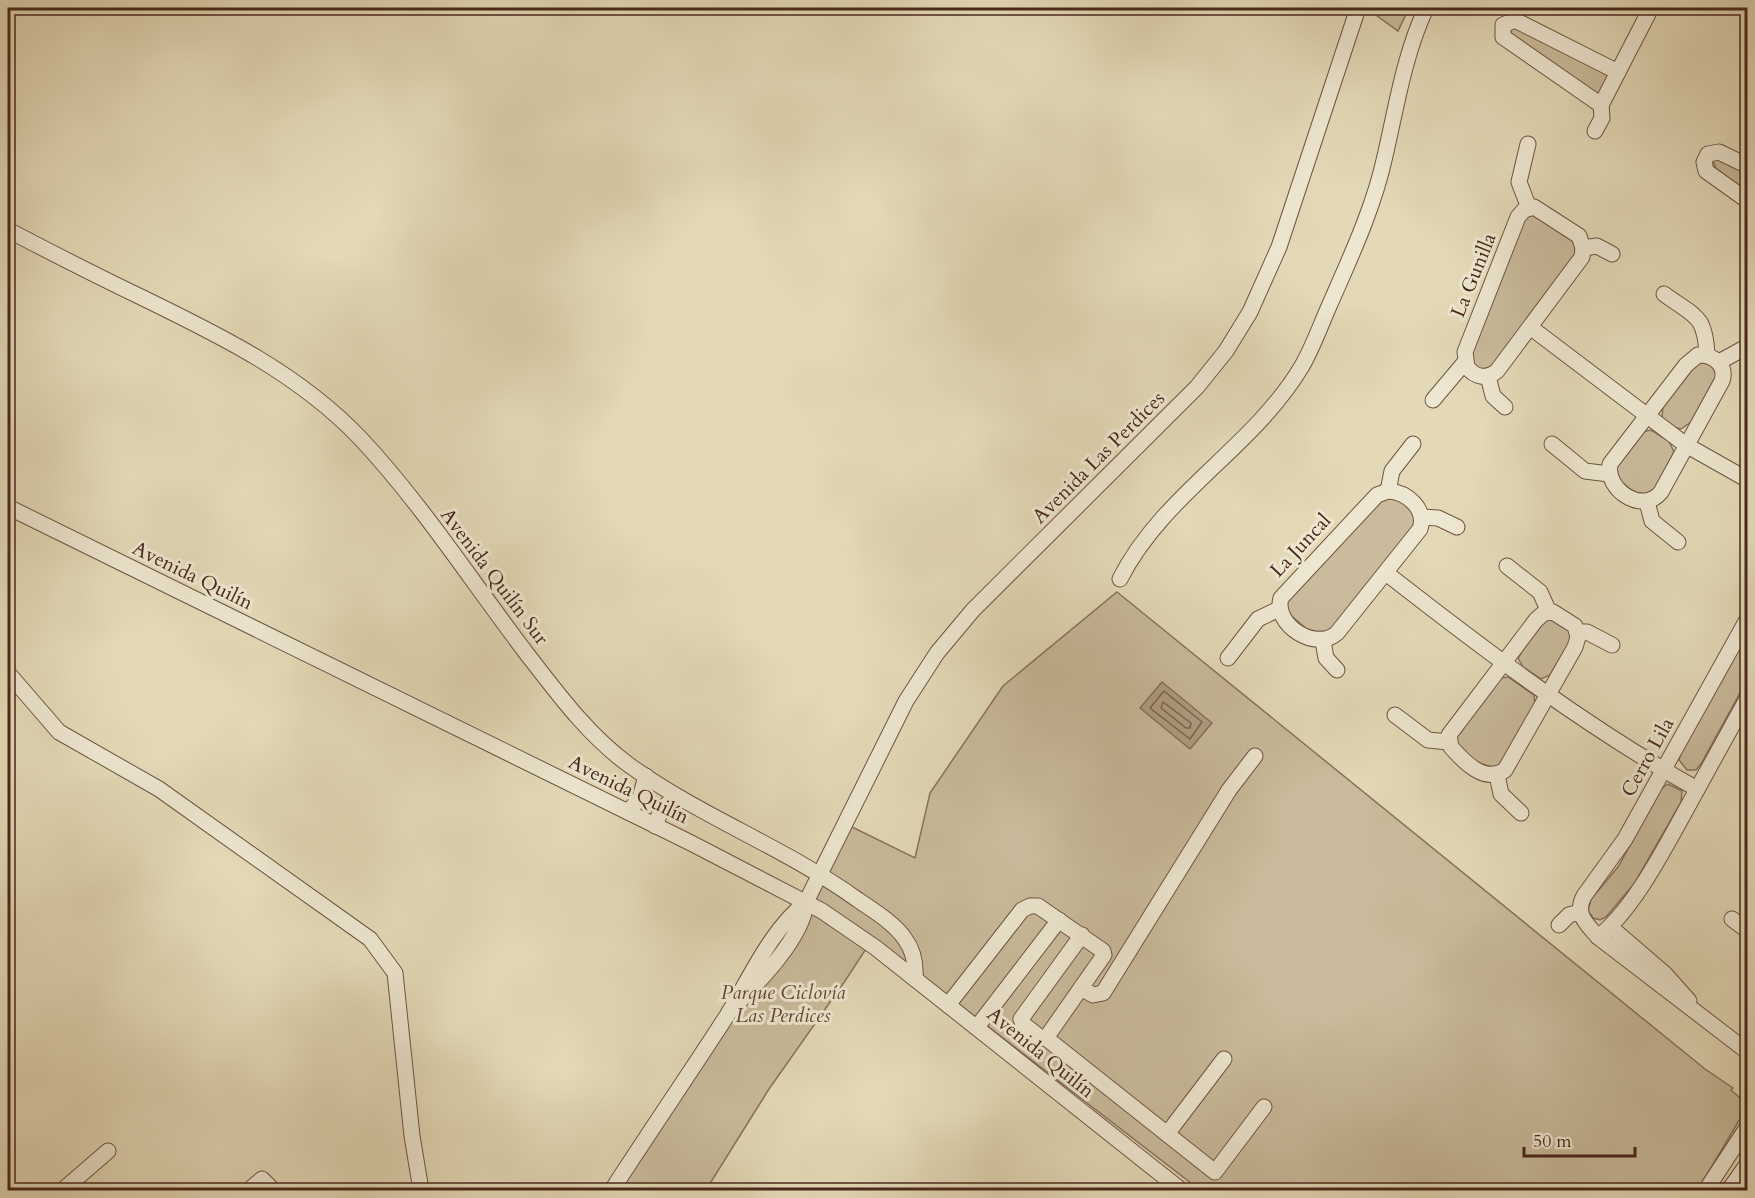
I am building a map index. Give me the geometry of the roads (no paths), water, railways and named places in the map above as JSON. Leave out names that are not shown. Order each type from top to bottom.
[{"type":"street","name":"Avenida Las Perdices","points":[[612,1191],[729,1012],[757,982],[803,920],[806,902],[906,701],[937,653],[973,610],[1169,417],[1204,378],[1238,332],[1250,312],[1279,247],[1358,8]]},
{"type":"street","points":[[1120,579],[1131,556],[1155,526],[1262,418],[1302,365],[1371,205],[1385,157],[1400,78],[1412,38],[1426,8]]},
{"type":"street","points":[[1595,131],[1602,118],[1601,105],[1651,8]]},
{"type":"street","points":[[1601,105],[1503,37],[1503,25],[1515,20],[1618,72]]},
{"type":"street","points":[[1465,362],[1474,374],[1488,376],[1497,371],[1579,261],[1583,248],[1579,236],[1543,211],[1529,208],[1519,182],[1528,144]]},
{"type":"street","points":[[1748,166],[1719,152],[1708,154],[1704,162],[1706,171],[1748,201]]},
{"type":"street","name":"La Gunilla","points":[[1433,400],[1465,362],[1465,352],[1518,218],[1529,208]]},
{"type":"street","name":"Avenida Quilín Sur","points":[[8,230],[235,344],[289,377],[319,400],[380,460],[573,712],[610,750],[676,796],[820,874],[875,912],[904,937],[916,964],[915,979]]},
{"type":"street","points":[[1583,248],[1597,246],[1612,254]]},
{"type":"street","points":[[1664,294],[1701,322],[1713,359],[1724,372],[1722,381],[1661,492],[1647,502],[1634,500],[1617,488],[1609,474],[1613,459],[1689,361],[1698,355],[1713,359],[1748,346]]},
{"type":"street","points":[[1530,327],[1646,417],[1686,445],[1748,480]]},
{"type":"street","points":[[1488,376],[1493,396],[1504,407]]},
{"type":"street","points":[[1337,670],[1326,658],[1323,641],[1337,633],[1417,534],[1422,517],[1417,506],[1407,497],[1388,490],[1392,471],[1413,444]]},
{"type":"street","points":[[1552,444],[1589,473],[1609,474]]},
{"type":"street","name":"La Juncal","points":[[1323,641],[1305,636],[1286,621],[1279,609],[1281,598],[1377,495],[1388,490]]},
{"type":"street","points":[[1647,502],[1652,520],[1678,542]]},
{"type":"street","name":"Avenida Quilín","points":[[8,507],[806,902],[876,948],[1181,1191]]},
{"type":"street","points":[[1422,517],[1438,518],[1457,527]]},
{"type":"street","points":[[1507,566],[1540,592],[1549,612]]},
{"type":"street","points":[[1386,573],[1548,697],[1697,789]]},
{"type":"street","points":[[1228,658],[1258,619],[1279,609]]},
{"type":"street","points":[[1549,612],[1557,613],[1571,621],[1577,632],[1575,647],[1508,766],[1497,775],[1482,774],[1454,750],[1449,742],[1451,731],[1536,620],[1549,612]]},
{"type":"street","name":"Cerro Lila","points":[[1580,912],[1584,897],[1616,854],[1748,618]]},
{"type":"street","points":[[1577,632],[1587,632],[1612,645]]},
{"type":"street","points":[[8,673],[59,732],[159,789],[370,939],[395,973],[412,1136],[421,1191]]},
{"type":"street","points":[[1598,936],[1612,926],[1614,919],[1635,895],[1655,864],[1748,697]]},
{"type":"street","points":[[1395,715],[1428,740],[1449,742]]},
{"type":"street","points":[[1080,988],[1093,995],[1103,993],[1229,790],[1255,756]]},
{"type":"street","points":[[1497,775],[1503,798],[1521,813]]},
{"type":"street","points":[[628,812],[640,798],[646,776]]},
{"type":"street","points":[[656,826],[661,810],[676,796]]},
{"type":"street","points":[[948,1005],[1022,910],[1030,906],[1038,906],[1082,935],[1103,951],[1104,955],[1046,1038]]},
{"type":"street","points":[[1558,925],[1569,915],[1580,912],[1585,922],[1598,936],[1649,968]]},
{"type":"street","points":[[1732,919],[1748,931]]},
{"type":"street","points":[[977,1028],[1059,920]]},
{"type":"street","points":[[1612,926],[1649,968],[1698,1012],[1748,1052]]},
{"type":"street","points":[[1082,935],[1021,1019],[1023,1024],[1041,1038],[1046,1038],[1215,1172],[1264,1107]]},
{"type":"street","points":[[1167,1134],[1224,1059]]},
{"type":"street","points":[[1706,1191],[1748,1126]]},
{"type":"street","points":[[63,1191],[108,1151]]},
{"type":"street","points":[[1717,1173],[1731,1188],[1748,1163]]},
{"type":"street","points":[[249,1191],[262,1179],[273,1191]]},
{"type":"water","points":[[1162,682],[1212,723],[1190,749],[1140,708]]},
{"type":"park label","name":"Parque Ciclovía Las Perdices","points":[[783,1004]]}]
